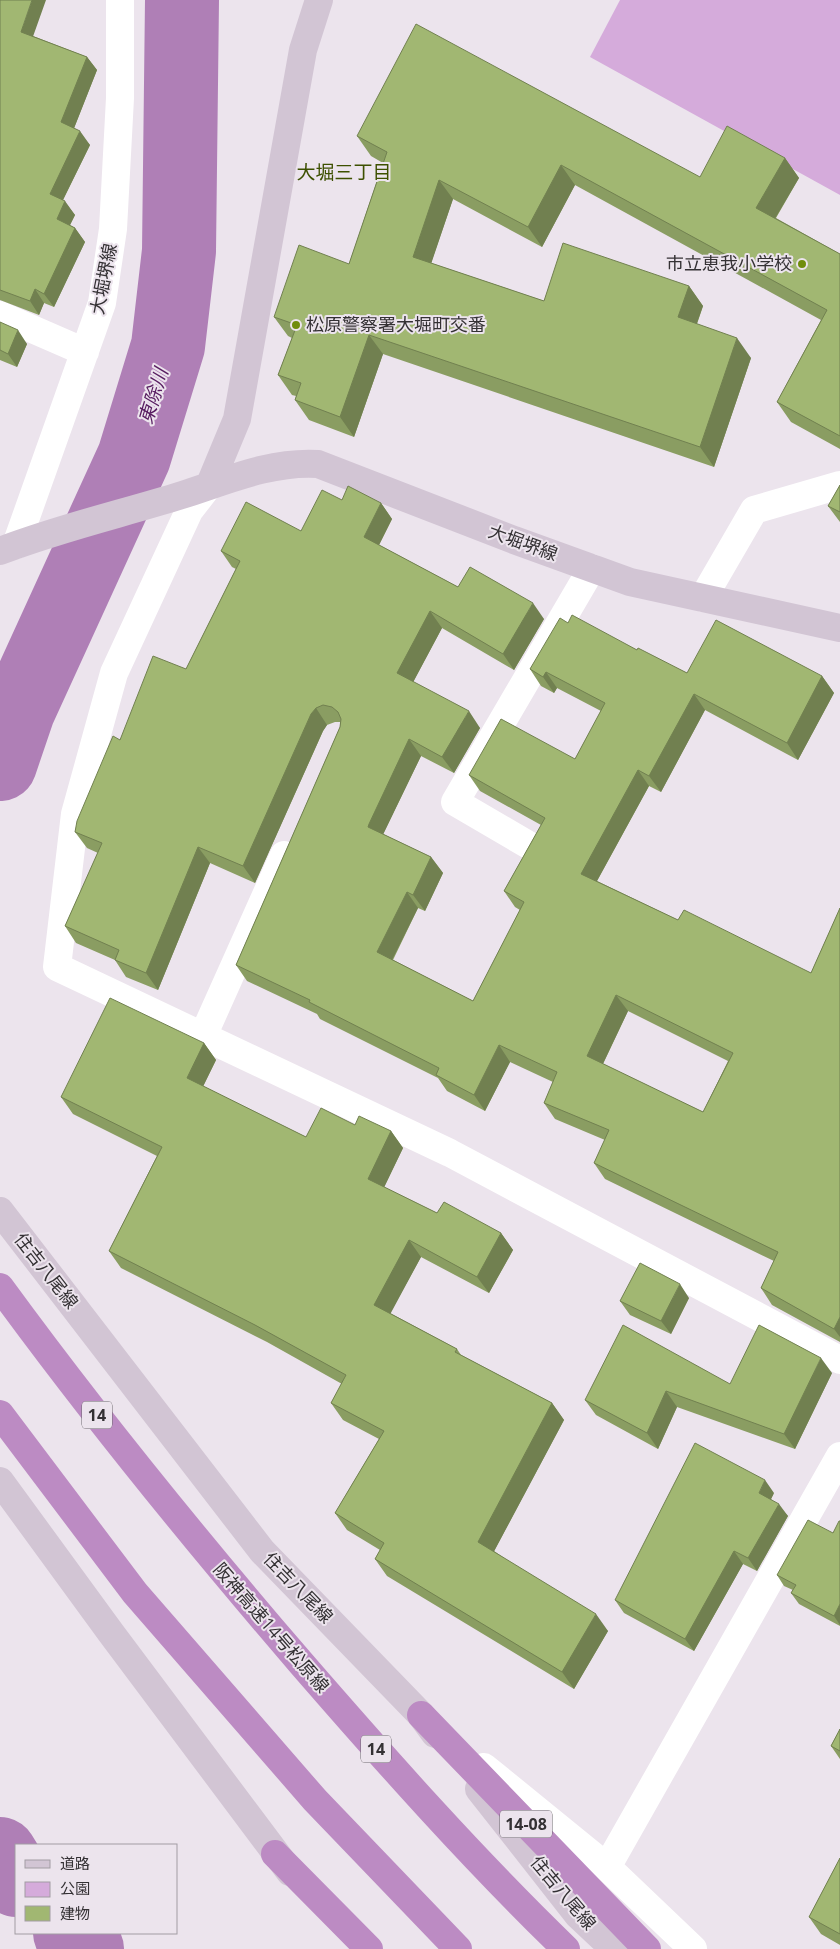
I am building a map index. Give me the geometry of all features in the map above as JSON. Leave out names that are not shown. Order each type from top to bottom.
[{"type":"highway","name":"阪神高速14号松原線","points":[[0,1287],[39,1341],[202,1548],[369,1742],[566,1949]]},
{"type":"highway","points":[[0,1414],[141,1600],[315,1800],[458,1949]]},
{"type":"highway","name":"14-08","points":[[421,1716],[630,1944]]},
{"type":"highway","points":[[275,1854],[369,1949]]},
{"type":"main road","points":[[210,484],[236,419],[303,50],[319,0]]},
{"type":"main road","name":"大堀堺線","points":[[17,545],[210,484],[298,463],[318,464],[630,582],[840,628]]},
{"type":"main road","name":"住吉八尾線","points":[[0,1211],[262,1552],[421,1716]]},
{"type":"main road","points":[[0,1481],[275,1854],[356,1949]]},
{"type":"street","name":"大堀堺線","points":[[17,545],[102,303],[113,229],[120,98],[120,0]]},
{"type":"street","points":[[0,314],[85,352]]},
{"type":"street","points":[[210,484],[189,511],[114,673],[75,814],[57,967],[450,1153],[840,1360]]},
{"type":"street","points":[[703,598],[754,510],[840,485]]},
{"type":"street","points":[[532,847],[455,802],[592,568]]},
{"type":"street","points":[[203,1036],[293,836]]},
{"type":"street","points":[[607,1867],[840,1456]]},
{"type":"street","points":[[421,1716],[607,1867],[693,1949]]},
{"type":"green space","points":[[620,0],[840,0],[840,195],[590,57]]},
{"type":"building","points":[[0,0],[32,0],[21,32],[87,57],[61,122],[80,131],[50,194],[65,201],[57,219],[75,228],[44,294],[35,289],[30,301],[0,290]]},
{"type":"building","points":[[416,24],[700,177],[727,126],[785,158],[756,208],[840,254],[840,436],[777,402],[827,310],[561,165],[528,227],[439,180],[413,257],[544,301],[563,243],[689,286],[678,317],[737,338],[700,447],[369,335],[340,417],[295,400],[301,383],[278,375],[297,325],[274,317],[299,245],[349,264],[387,152],[357,136]]},
{"type":"building","points":[[0,322],[18,330],[8,354],[0,350]]},
{"type":"building","points":[[840,485],[840,512],[828,506]]},
{"type":"building","points":[[348,486],[381,503],[364,537],[458,587],[470,567],[533,603],[503,654],[430,611],[397,673],[469,711],[442,757],[409,739],[368,827],[431,857],[413,895],[407,892],[377,952],[473,1001],[524,902],[504,891],[545,818],[469,775],[501,719],[575,759],[605,703],[546,672],[543,677],[530,669],[560,618],[568,623],[572,615],[637,650],[638,648],[687,673],[716,620],[822,676],[787,743],[694,694],[649,776],[638,770],[581,874],[678,920],[684,910],[811,973],[840,908],[840,1317],[834,1329],[761,1288],[778,1252],[594,1163],[609,1130],[544,1103],[557,1072],[499,1045],[474,1095],[436,1075],[439,1068],[309,1002],[310,1000],[236,965],[340,727],[341,719],[338,712],[332,707],[323,705],[316,708],[311,714],[243,866],[198,847],[146,973],[115,960],[119,950],[65,926],[102,843],[75,832],[77,821],[113,736],[120,740],[153,656],[186,669],[240,561],[221,551],[246,502],[301,531],[322,490],[342,500]],"holes":[[[616,995],[733,1053],[703,1112],[587,1056]]]},
{"type":"building","points":[[110,998],[204,1043],[187,1078],[306,1137],[321,1108],[355,1125],[359,1116],[391,1131],[368,1179],[437,1213],[444,1202],[501,1233],[477,1277],[409,1240],[374,1305],[457,1349],[455,1352],[552,1403],[478,1542],[596,1614],[562,1672],[375,1559],[384,1543],[335,1513],[384,1431],[331,1403],[346,1375],[255,1325],[109,1251],[162,1147],[61,1097]]},
{"type":"building","points":[[640,1263],[680,1284],[661,1321],[620,1301]]},
{"type":"building","points":[[623,1325],[730,1384],[759,1325],[821,1358],[784,1434],[666,1391],[647,1433],[585,1400]]},
{"type":"building","points":[[695,1443],[765,1480],[759,1493],[779,1504],[748,1558],[734,1551],[685,1639],[615,1600]]},
{"type":"building","points":[[808,1520],[833,1533],[840,1521],[840,1604],[834,1616],[791,1593],[796,1585],[777,1575]]},
{"type":"building","points":[[840,1729],[840,1751],[831,1746]]},
{"type":"building","points":[[840,1858],[840,1934],[809,1917]]},
{"type":"waterway","name":"東除川","points":[[0,764],[18,711],[134,457],[168,346],[179,251],[182,0]]},
{"type":"waterway","name":"東除川","points":[[0,1854],[15,1878]]},
{"type":"waterway","name":"東除川","points":[[71,1934],[87,1949]]},
{"type":"place","name":"市立恵我小学校","points":[[802,264]]},
{"type":"place","name":"松原警察署大堀町交番","points":[[296,325]]},
{"type":"district","name":"大堀三丁目","points":[[344,172]]}]
